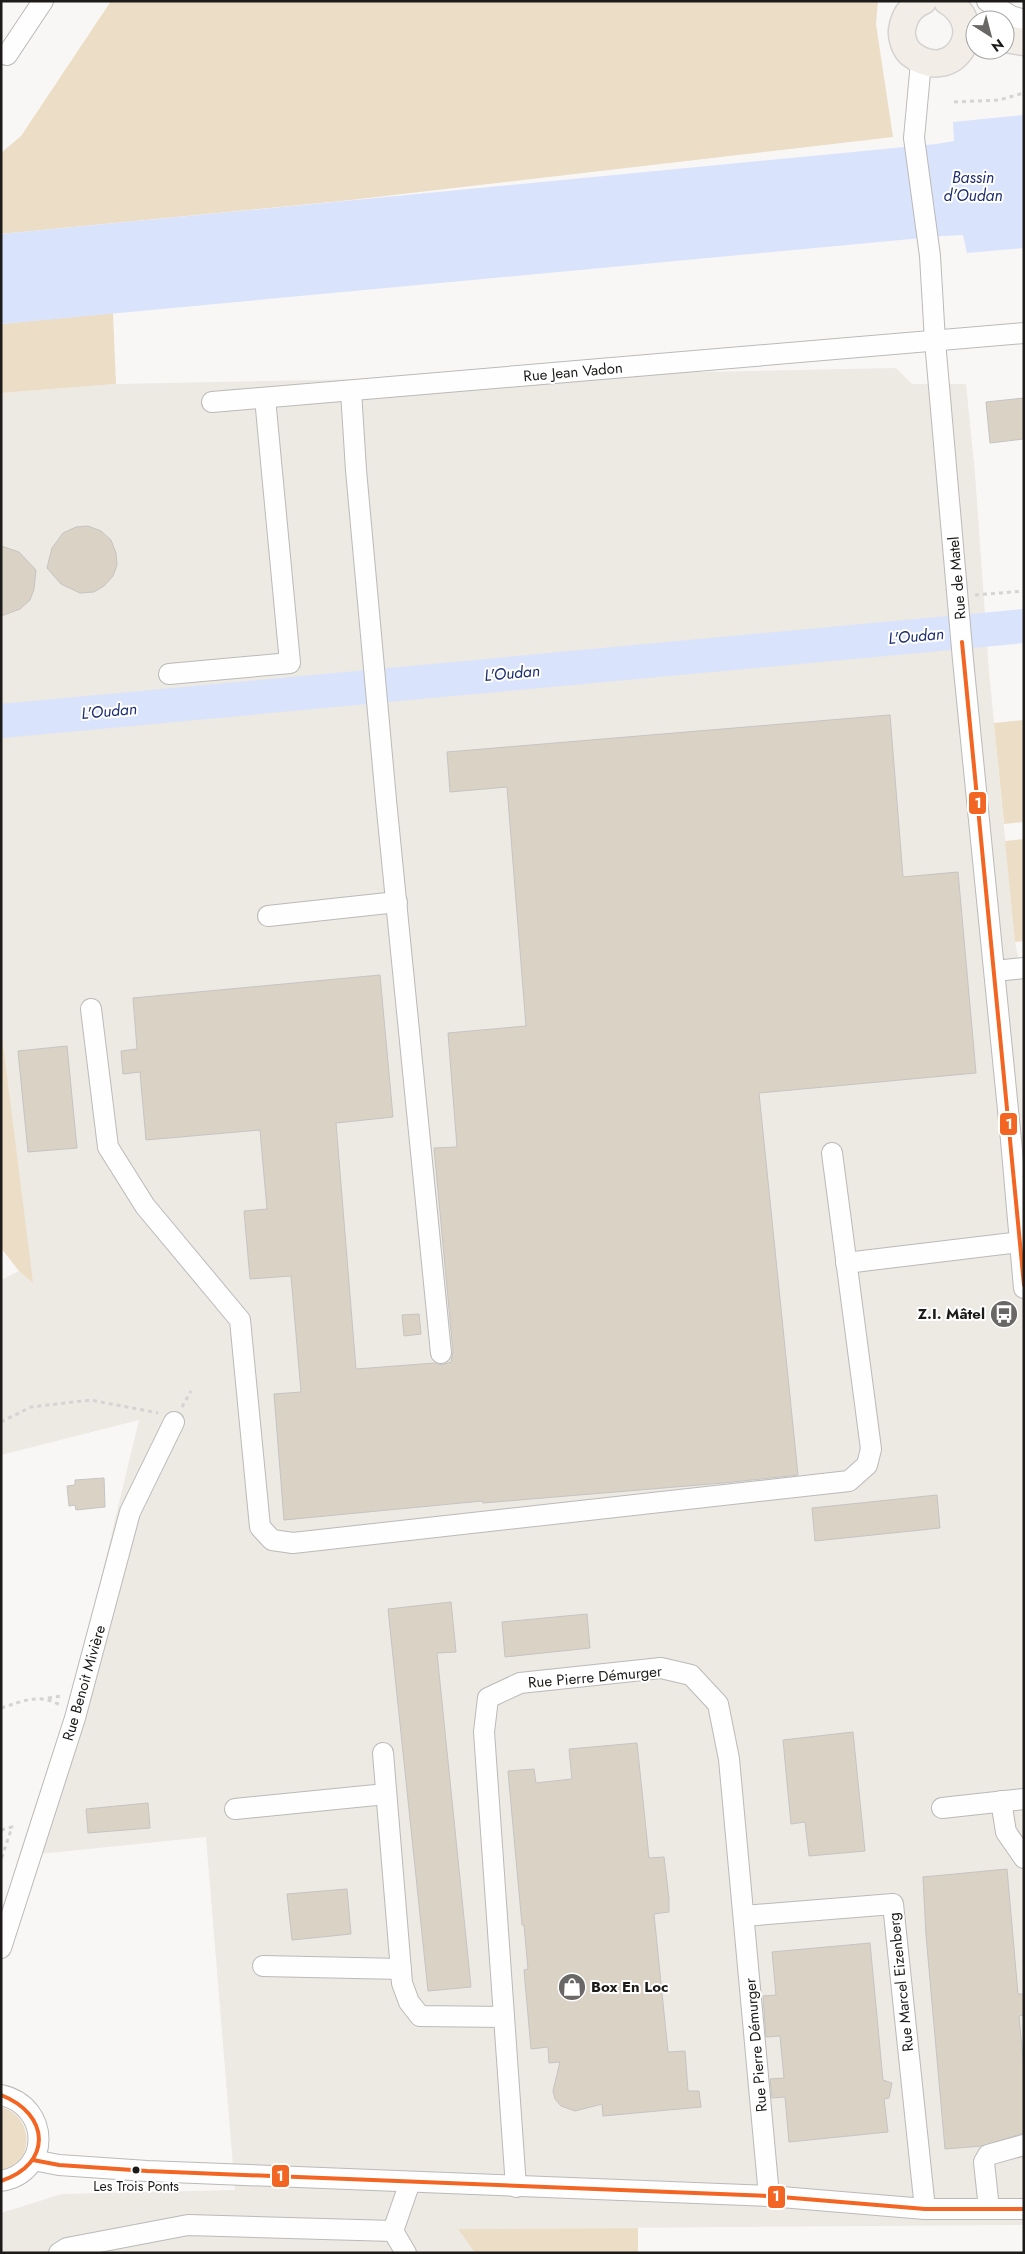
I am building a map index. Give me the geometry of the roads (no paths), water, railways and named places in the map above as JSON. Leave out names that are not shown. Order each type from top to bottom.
[{"type":"main road","points":[[924,1],[914,5],[904,19],[901,36],[908,51],[921,62],[936,64],[951,60],[965,44]]},
{"type":"main road","points":[[947,1],[957,8],[965,20]]},
{"type":"street","points":[[7,56],[43,1]]},
{"type":"street","points":[[987,1],[1011,16],[1024,20]]},
{"type":"street","name":"Rue de Matel","points":[[921,62],[914,138],[930,256],[935,341],[994,971],[1018,1140],[1020,1242],[1024,1288]]},
{"type":"street","name":"Rue Jean Vadon","points":[[212,402],[1024,333]]},
{"type":"street","points":[[351,391],[356,470],[441,1353]]},
{"type":"street","points":[[169,674],[290,662],[265,398]]},
{"type":"street","points":[[268,916],[397,902]]},
{"type":"street","points":[[994,971],[1024,968]]},
{"type":"street","points":[[91,1010],[108,1147],[145,1206],[240,1320],[260,1527],[272,1540],[293,1543],[849,1481],[867,1465],[871,1448],[832,1153]]},
{"type":"street","points":[[846,1263],[1020,1242]]},
{"type":"street","name":"Rue Benoit Mivière","points":[[1,1948],[75,1718],[130,1512],[166,1417]]},
{"type":"street","name":"Rue Pierre Démurger","points":[[516,2187],[484,1732],[488,1698],[520,1683],[661,1668],[691,1676],[718,1704],[729,1759],[769,2196]]},
{"type":"street","points":[[383,1753],[402,1983],[409,2002],[420,2016],[504,2017]]},
{"type":"street","points":[[236,1809],[386,1794]]},
{"type":"street","points":[[942,1808],[1024,1799]]},
{"type":"street","points":[[1001,1801],[1006,1832],[1024,1858]]},
{"type":"street","name":"Rue Marcel Eizenberg","points":[[744,1916],[893,1904],[925,2208]]},
{"type":"street","points":[[263,1966],[401,1969]]},
{"type":"street","points":[[1,2094],[22,2103],[30,2112],[37,2123],[38,2142],[33,2160],[23,2172],[10,2180],[1,2181]]},
{"type":"street","points":[[989,2209],[984,2162],[988,2155],[1024,2146]]},
{"type":"street","points":[[33,2160],[59,2165],[147,2171],[769,2196],[925,2208],[1024,2209]]},
{"type":"street","points":[[392,2231],[410,2182]]},
{"type":"street","points":[[59,2253],[67,2248],[188,2225],[392,2231]]},
{"type":"street","points":[[392,2231],[406,2253]]},
{"type":"water","name":"Bassin d'Oudan","points":[[1024,115],[1024,248],[967,253],[963,235],[943,236],[1,324],[1,234],[936,144],[954,141],[953,122]]},
{"type":"waterway","name":"L'Oudan","points":[[1,721],[1024,626]]},
{"type":"place","name":"Z.I. Mâtel","points":[[1004,1314]]},
{"type":"place","name":"Box En Loc","points":[[572,1987]]},
{"type":"place","name":"Les Trois Ponts","points":[[136,2170]]}]
